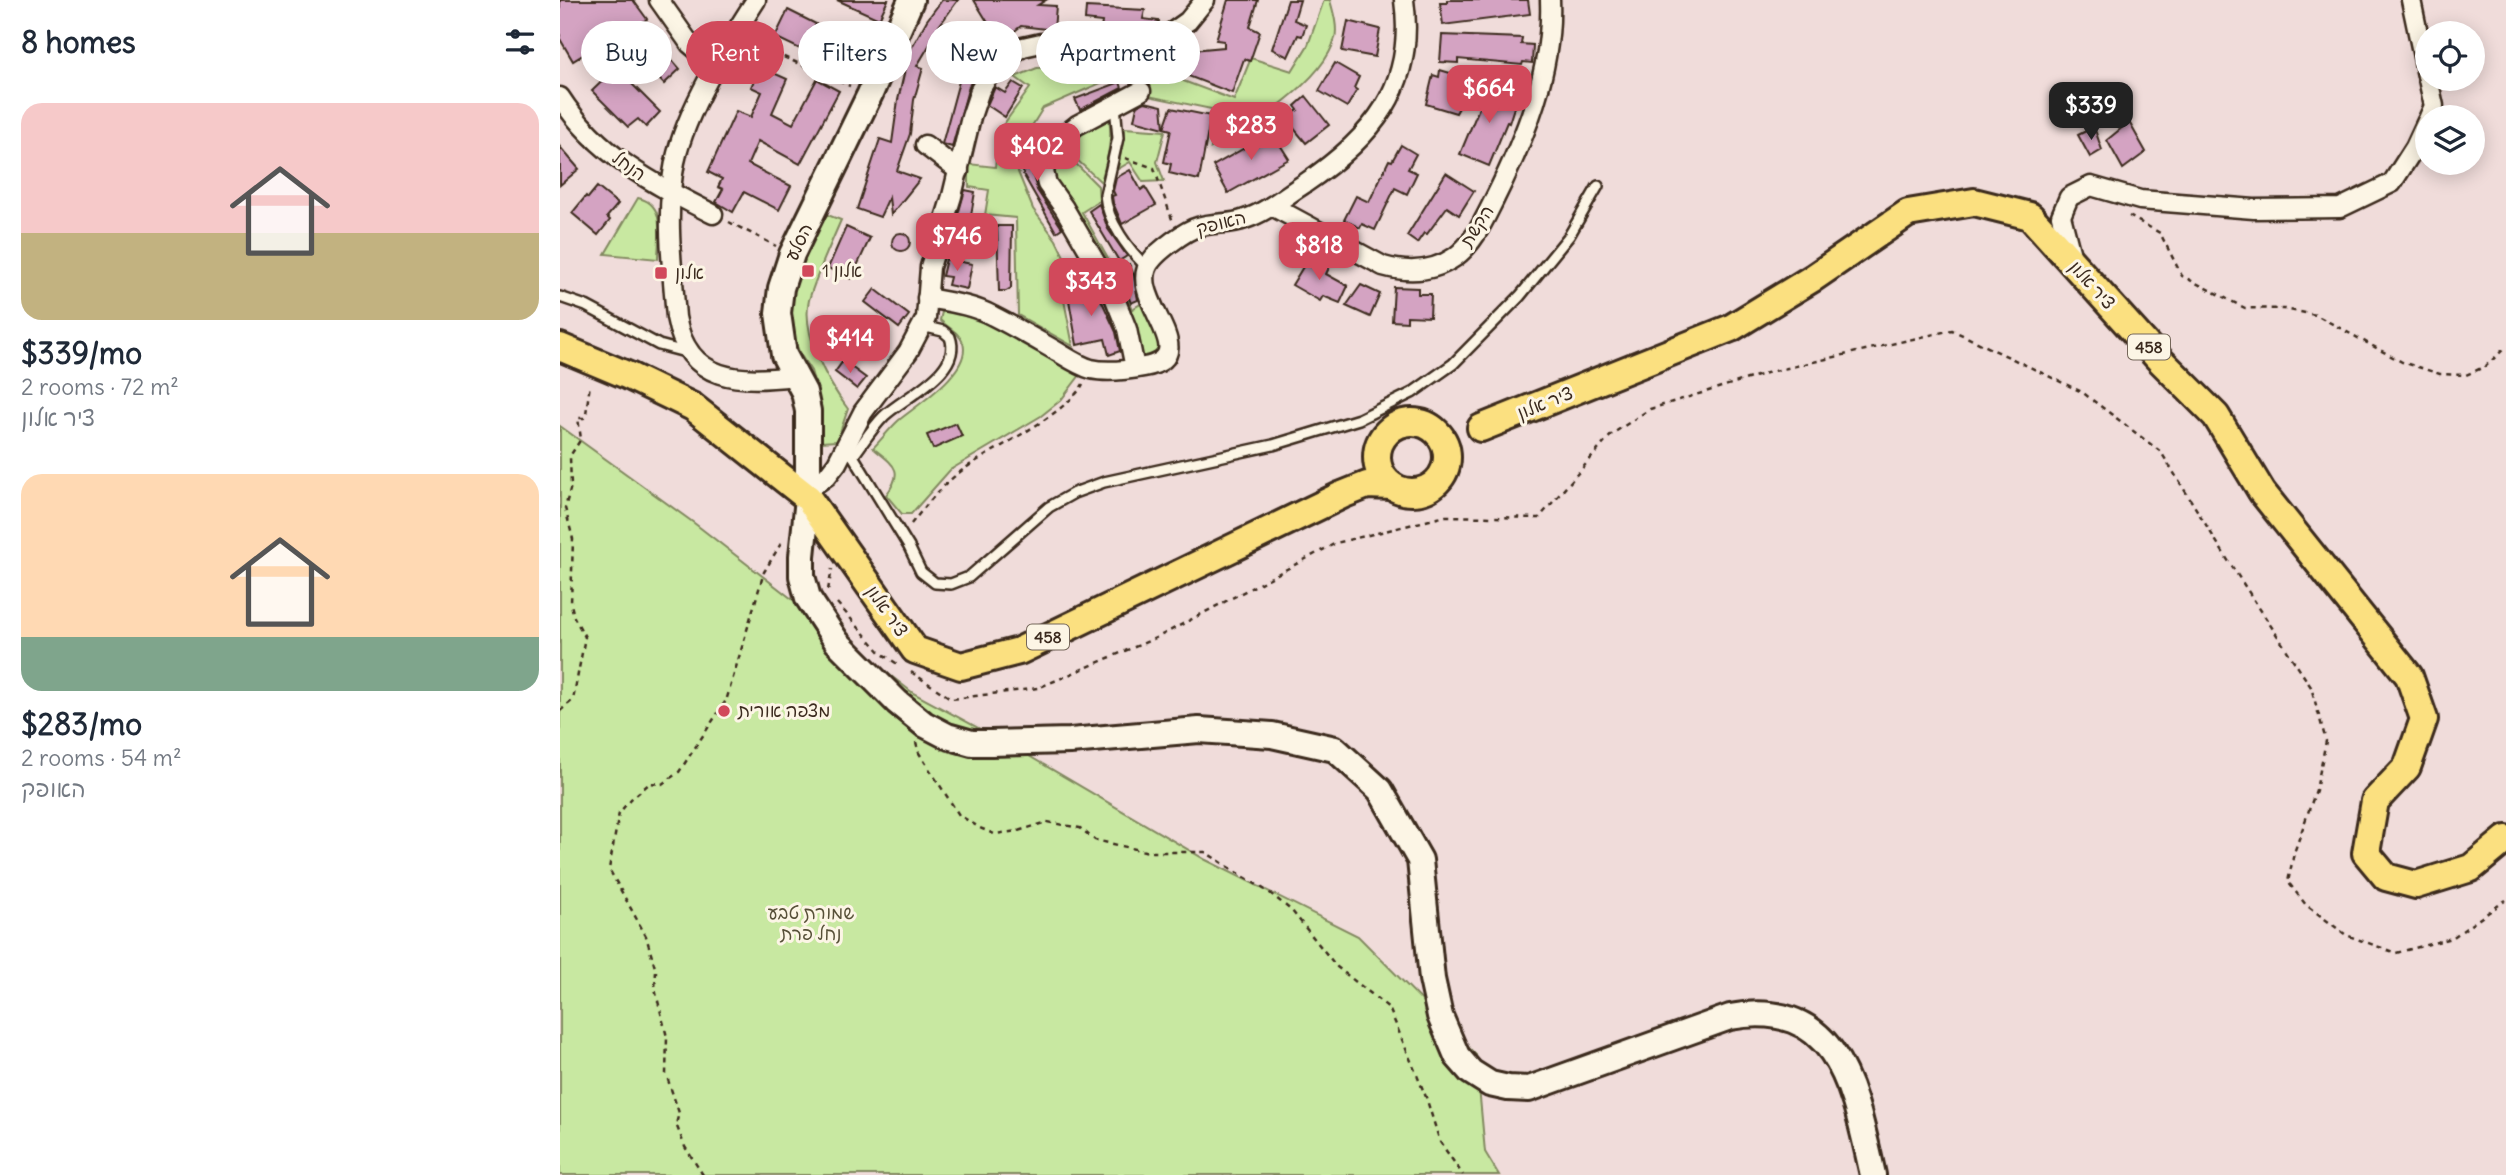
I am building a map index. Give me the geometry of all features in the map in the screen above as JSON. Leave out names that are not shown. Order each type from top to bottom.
[{"type":"main road","name":"ציר אלון","points":[[1437,432],[1463,433],[1481,428],[1731,328],[1813,278],[1908,213],[1974,202],[2030,216],[2161,360],[2216,416],[2262,492],[2409,676],[2424,719],[2407,767],[2375,801],[2366,853],[2386,877],[2416,885],[2471,868],[2506,839]]},
{"type":"main road","name":"ציר אלון","points":[[560,347],[693,407],[809,493],[838,541],[915,650],[961,666],[1019,651],[1342,495],[1367,485],[1392,486]]},
{"type":"main road","points":[[1401,423],[1424,423],[1437,432],[1446,446],[1447,462],[1436,483],[1423,491],[1407,492],[1392,486],[1381,475],[1377,452],[1382,437],[1393,426],[1401,423]]},
{"type":"main road","name":"ציר אלון","points":[[1447,462],[1466,439],[1481,428]]},
{"type":"main road","name":"ציר אלון","points":[[1342,495],[1369,466],[1377,452]]},
{"type":"street","points":[[659,0],[686,38]]},
{"type":"street","points":[[743,21],[756,0]]},
{"type":"street","name":"הסלע","points":[[911,0],[870,94],[792,254],[781,288],[778,313],[784,355],[804,392],[808,411],[809,493],[802,576],[808,598],[837,642],[897,702],[924,724],[947,736],[972,743],[1070,741],[1199,730],[1272,735],[1335,749],[1380,790],[1420,860],[1432,979],[1440,1016],[1457,1056],[1471,1072],[1490,1084],[1529,1089],[1730,1017],[1753,1013],[1775,1015],[1798,1021],[1822,1038],[1837,1060],[1852,1092],[1873,1175]]},
{"type":"street","points":[[1188,21],[1205,0]]},
{"type":"street","name":"האופק","points":[[1148,268],[1150,261],[1178,238],[1197,227],[1245,219],[1272,206],[1346,154],[1361,139],[1380,114],[1401,71],[1407,31],[1404,0]]},
{"type":"street","name":"הקשת","points":[[1272,206],[1383,266],[1397,270],[1422,270],[1440,265],[1456,256],[1474,237],[1488,213],[1514,160],[1534,107],[1549,34],[1550,0]]},
{"type":"street","points":[[2411,0],[2416,21]]},
{"type":"street","points":[[809,493],[849,450],[863,412],[908,352],[926,318],[930,267],[959,171],[979,90],[997,62],[1023,47],[1036,44]]},
{"type":"street","points":[[709,84],[682,138],[671,192],[679,334],[691,354],[709,369],[741,380],[795,376]]},
{"type":"street","points":[[1135,368],[1127,329],[1111,289],[1064,208],[1046,184],[1044,172],[1048,154],[1058,140],[1077,125],[1141,91]]},
{"type":"street","name":"הנחל","points":[[560,97],[588,132],[636,173],[713,214]]},
{"type":"street","points":[[925,145],[959,171]]},
{"type":"street","points":[[2073,263],[2061,216],[2068,197],[2091,186],[2140,200],[2254,209],[2340,208],[2392,183],[2415,148]]},
{"type":"street","points":[[927,298],[957,303],[991,314],[1091,369],[1112,371],[1147,367],[1163,359],[1169,348],[1167,333],[1145,290],[1144,277],[1148,268]]},
{"type":"lane","points":[[1115,105],[1118,125],[1106,202],[1125,241],[1148,268]]},
{"type":"lane","points":[[922,326],[943,331],[950,337],[953,352],[944,370],[884,416],[849,450],[902,535],[921,572],[935,583],[951,584],[969,578],[1049,507],[1074,493],[1104,482],[1273,445],[1359,419],[1412,393],[1453,364],[1520,296],[1569,236],[1598,186]]},
{"type":"lane","points":[[560,298],[586,306],[659,345],[691,354]]},
{"type":"path","points":[[784,57],[870,94]]},
{"type":"path","points":[[1141,91],[1149,84]]},
{"type":"path","points":[[1115,154],[1154,168],[1178,238]]},
{"type":"path","points":[[2124,213],[2160,233],[2182,276],[2245,308],[2284,309],[2316,315],[2402,362],[2440,374],[2466,375],[2486,366],[2506,347]]},
{"type":"path","points":[[713,214],[792,254]]},
{"type":"path","points":[[911,672],[952,699],[1038,688],[1158,638],[1336,543],[1446,516],[1539,518],[1612,433],[1650,409],[1770,372],[1952,330],[2082,391],[2161,452],[2311,687],[2326,741],[2316,790],[2294,853],[2288,882],[2306,905],[2346,935],[2396,953],[2452,938],[2506,900]]},
{"type":"path","points":[[902,535],[933,496],[962,470],[1064,405],[1080,389],[1091,369]]},
{"type":"path","points":[[560,711],[573,701],[585,637],[571,604],[573,539],[565,508],[571,486],[570,456],[581,439],[578,418],[584,418],[586,414],[591,382]]},
{"type":"path","points":[[724,710],[764,572],[783,541]]},
{"type":"path","points":[[827,593],[838,541]]},
{"type":"path","points":[[836,603],[881,653],[901,666]]},
{"type":"path","points":[[703,1175],[685,1147],[676,1124],[679,1113],[666,1074],[667,1037],[655,989],[656,971],[646,936],[609,869],[619,813],[650,783],[662,783],[679,772],[727,699]]},
{"type":"path","points":[[912,715],[919,753],[959,815],[979,828],[994,834],[1018,831],[1047,822],[1080,828],[1095,840],[1149,852],[1205,852],[1270,892],[1292,911],[1337,967],[1389,1008],[1426,1097],[1440,1142],[1463,1175]]},
{"type":"green space","points":[[1324,0],[1330,0],[1336,34],[1328,55],[1316,71],[1301,87],[1264,116],[1211,148],[1221,111],[1148,96],[1143,84],[1191,84],[1234,100],[1251,58],[1292,71],[1308,45]]},
{"type":"green space","points":[[1036,68],[1036,84],[1098,84],[1043,108],[1022,142],[1018,172],[1033,209],[1056,240],[1074,277],[1060,280],[1073,346],[1018,315],[1016,218],[985,215],[989,190],[969,187],[969,164],[995,167],[1001,128],[1030,88],[1022,82],[1022,74]]},
{"type":"green space","points":[[1109,118],[1110,142],[1101,182],[1076,159],[1069,141]]},
{"type":"green space","points":[[1125,128],[1165,131],[1157,162],[1164,181],[1143,182],[1130,162],[1118,169]]},
{"type":"green space","points":[[1065,146],[1075,163],[1098,186],[1099,201],[1082,212],[1132,309],[1144,302],[1161,344],[1158,355],[1151,359],[1141,356],[1060,199],[1051,168]]},
{"type":"green space","points":[[638,198],[647,201],[657,214],[658,259],[605,254]]},
{"type":"green space","points":[[825,214],[841,220],[809,300],[809,328],[818,358],[832,386],[848,409],[837,441],[821,442],[819,399],[811,371],[791,332],[788,304]]},
{"type":"green space","points":[[947,311],[999,329],[1080,375],[1061,400],[1041,416],[950,470],[911,514],[902,514],[886,495],[895,480],[894,468],[873,448],[899,420],[941,386],[959,365],[964,354],[963,343],[956,333],[940,320],[942,312]]},
{"type":"green space","name":"שמורת טבע נחל פרת","points":[[560,426],[694,523],[913,693],[1012,746],[1206,860],[1358,936],[1476,1055],[1485,1152],[1499,1175],[560,1175]]},
{"type":"building","points":[[560,0],[633,0],[647,19],[581,21],[581,56],[573,61],[560,39]]},
{"type":"building","points":[[837,0],[888,0],[879,19]]},
{"type":"building","points":[[942,0],[958,0],[943,21],[927,20]]},
{"type":"building","points":[[974,0],[1046,0],[1038,5],[1056,6],[1055,21],[1036,21],[1036,28],[1022,26],[1022,21],[987,21]]},
{"type":"building","points":[[1228,0],[1258,0],[1250,27],[1260,32],[1250,61],[1244,59],[1232,93],[1200,81],[1200,49],[1224,47],[1224,41],[1216,40]]},
{"type":"building","points":[[1288,0],[1300,0],[1294,20],[1306,25],[1288,57],[1272,49]]},
{"type":"building","points":[[1447,0],[1528,0],[1530,14],[1443,25],[1440,3],[1447,3]]},
{"type":"building","points":[[1086,7],[1145,10],[1143,19],[1159,21],[1094,21],[1085,20]]},
{"type":"building","points":[[788,10],[810,21],[798,21],[798,48],[784,41],[783,21]]},
{"type":"building","points":[[1348,21],[1380,29],[1375,57],[1342,51]]},
{"type":"building","points":[[926,22],[926,51],[917,66],[923,68],[914,100],[910,134],[897,171],[920,179],[891,215],[889,197],[880,217],[857,209],[880,139],[892,143],[902,84],[912,84],[912,47]]},
{"type":"building","points":[[1442,35],[1522,38],[1521,44],[1533,45],[1532,63],[1523,62],[1522,65],[1458,59],[1458,63],[1440,62]]},
{"type":"building","points":[[672,60],[680,69],[672,76]]},
{"type":"building","points":[[1335,63],[1359,77],[1354,88],[1357,90],[1347,107],[1319,91]]},
{"type":"building","points":[[1440,70],[1457,75],[1457,84],[1470,88],[1456,113],[1426,104],[1433,75],[1439,77]]},
{"type":"building","points":[[784,78],[787,79],[772,113],[793,124],[814,84],[826,84],[839,91],[800,164],[758,141],[748,164],[791,186],[779,210],[744,192],[733,212],[716,202],[723,189],[718,187],[722,179],[708,172],[736,111],[751,117],[762,92],[751,87],[752,84],[784,84]]},
{"type":"building","points":[[599,84],[632,84],[660,112],[646,127],[638,119],[628,127],[592,91]]},
{"type":"building","points":[[958,84],[970,84],[952,147],[942,144]]},
{"type":"building","points":[[1012,84],[1023,88],[1005,117],[987,105],[995,87],[1005,93]]},
{"type":"building","points":[[1115,84],[1121,84],[1122,88],[1080,110],[1075,99]]},
{"type":"building","points":[[1489,84],[1505,89],[1504,94],[1517,98],[1509,123],[1507,122],[1489,166],[1460,154]]},
{"type":"building","points":[[1306,96],[1329,125],[1306,143],[1286,119],[1298,110],[1295,106]]},
{"type":"building","points":[[1145,102],[1162,106],[1164,128],[1134,120],[1137,106]]},
{"type":"building","points":[[1171,108],[1211,116],[1199,180],[1169,173],[1171,164],[1164,162],[1171,130],[1164,128]]},
{"type":"building","points":[[2129,122],[2146,152],[2123,169],[2107,140]]},
{"type":"building","points":[[2094,127],[2102,150],[2090,157],[2078,135]]},
{"type":"building","points":[[1270,129],[1289,159],[1228,193],[1213,166],[1255,142],[1253,139]]},
{"type":"building","points":[[1026,144],[1038,148],[1033,175],[1037,190],[1062,228],[1056,232],[1023,174]]},
{"type":"building","points":[[1401,145],[1416,154],[1408,169],[1417,173],[1407,194],[1395,188],[1375,230],[1362,224],[1360,228],[1344,220],[1356,196],[1369,202],[1389,160],[1392,161]]},
{"type":"building","points":[[560,147],[579,169],[560,185]]},
{"type":"building","points":[[1130,170],[1141,190],[1145,187],[1156,205],[1122,224],[1112,196],[1115,195],[1113,191],[1116,178]]},
{"type":"building","points":[[1446,173],[1474,191],[1459,215],[1447,207],[1417,243],[1407,236]]},
{"type":"building","points":[[597,187],[618,204],[607,217],[610,220],[598,235],[572,213]]},
{"type":"building","points":[[965,190],[975,192],[968,233],[976,243],[965,252],[952,236]]},
{"type":"building","points":[[1099,204],[1108,229],[1127,256],[1119,261],[1089,211]]},
{"type":"building","points":[[997,226],[1012,226],[1011,288],[1006,291],[999,291]]},
{"type":"building","points":[[846,227],[870,238],[851,279],[828,268]]},
{"type":"building","points":[[901,233],[907,236],[910,242],[907,248],[901,251],[895,248],[892,242],[895,236]]},
{"type":"building","points":[[1309,257],[1329,268],[1326,274],[1348,286],[1340,303],[1323,296],[1320,301],[1292,285]]},
{"type":"building","points":[[946,259],[972,264],[967,289],[948,285],[950,277],[942,276]]},
{"type":"building","points":[[1129,264],[1138,300],[1131,303],[1117,269]]},
{"type":"building","points":[[1092,280],[1116,332],[1120,351],[1109,355],[1105,339],[1077,345],[1067,289],[1087,285],[1087,282]]},
{"type":"building","points":[[1361,285],[1380,294],[1370,317],[1346,306]]},
{"type":"building","points":[[1394,287],[1418,288],[1418,294],[1431,294],[1430,317],[1407,316],[1407,322],[1392,321]]},
{"type":"building","points":[[875,289],[909,315],[899,328],[865,302]]},
{"type":"building","points":[[843,361],[866,378],[857,389],[835,372]]},
{"type":"building","points":[[956,423],[962,436],[933,449],[927,435]]},
{"type":"place","name":"אלון 1","points":[[808,271]]},
{"type":"place","name":"אלון","points":[[661,273]]},
{"type":"place","name":"מצפה אורית","points":[[724,711]]}]
